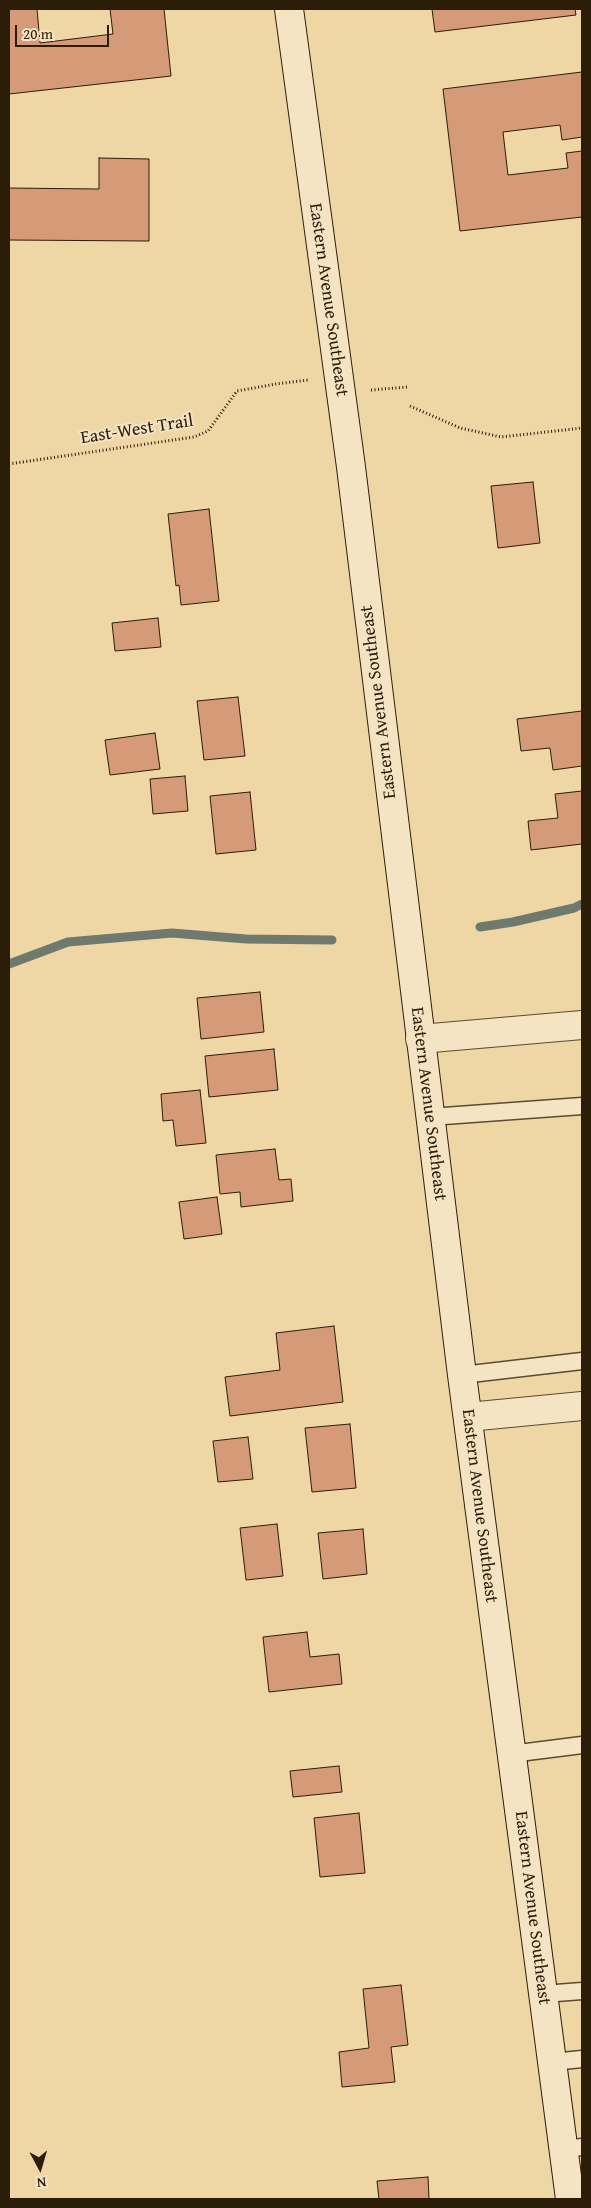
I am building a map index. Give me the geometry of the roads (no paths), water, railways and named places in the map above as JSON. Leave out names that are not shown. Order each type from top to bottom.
[{"type":"street","name":"Eastern Avenue Southeast","points":[[289,9],[351,467],[462,1375],[552,2062],[573,2148],[570,2199]]},
{"type":"street","points":[[420,1040],[582,1025]]},
{"type":"street","points":[[468,1418],[582,1406]]},
{"type":"lane","points":[[430,1117],[582,1106]]},
{"type":"lane","points":[[462,1375],[582,1361]]},
{"type":"lane","points":[[512,1754],[582,1745]]},
{"type":"lane","points":[[543,1994],[582,1991]]},
{"type":"lane","points":[[552,2062],[582,2059]]},
{"type":"waterway","points":[[480,927],[513,922],[574,908],[582,904]]},
{"type":"waterway","points":[[9,964],[68,942],[172,933],[246,939],[332,940]]}]
